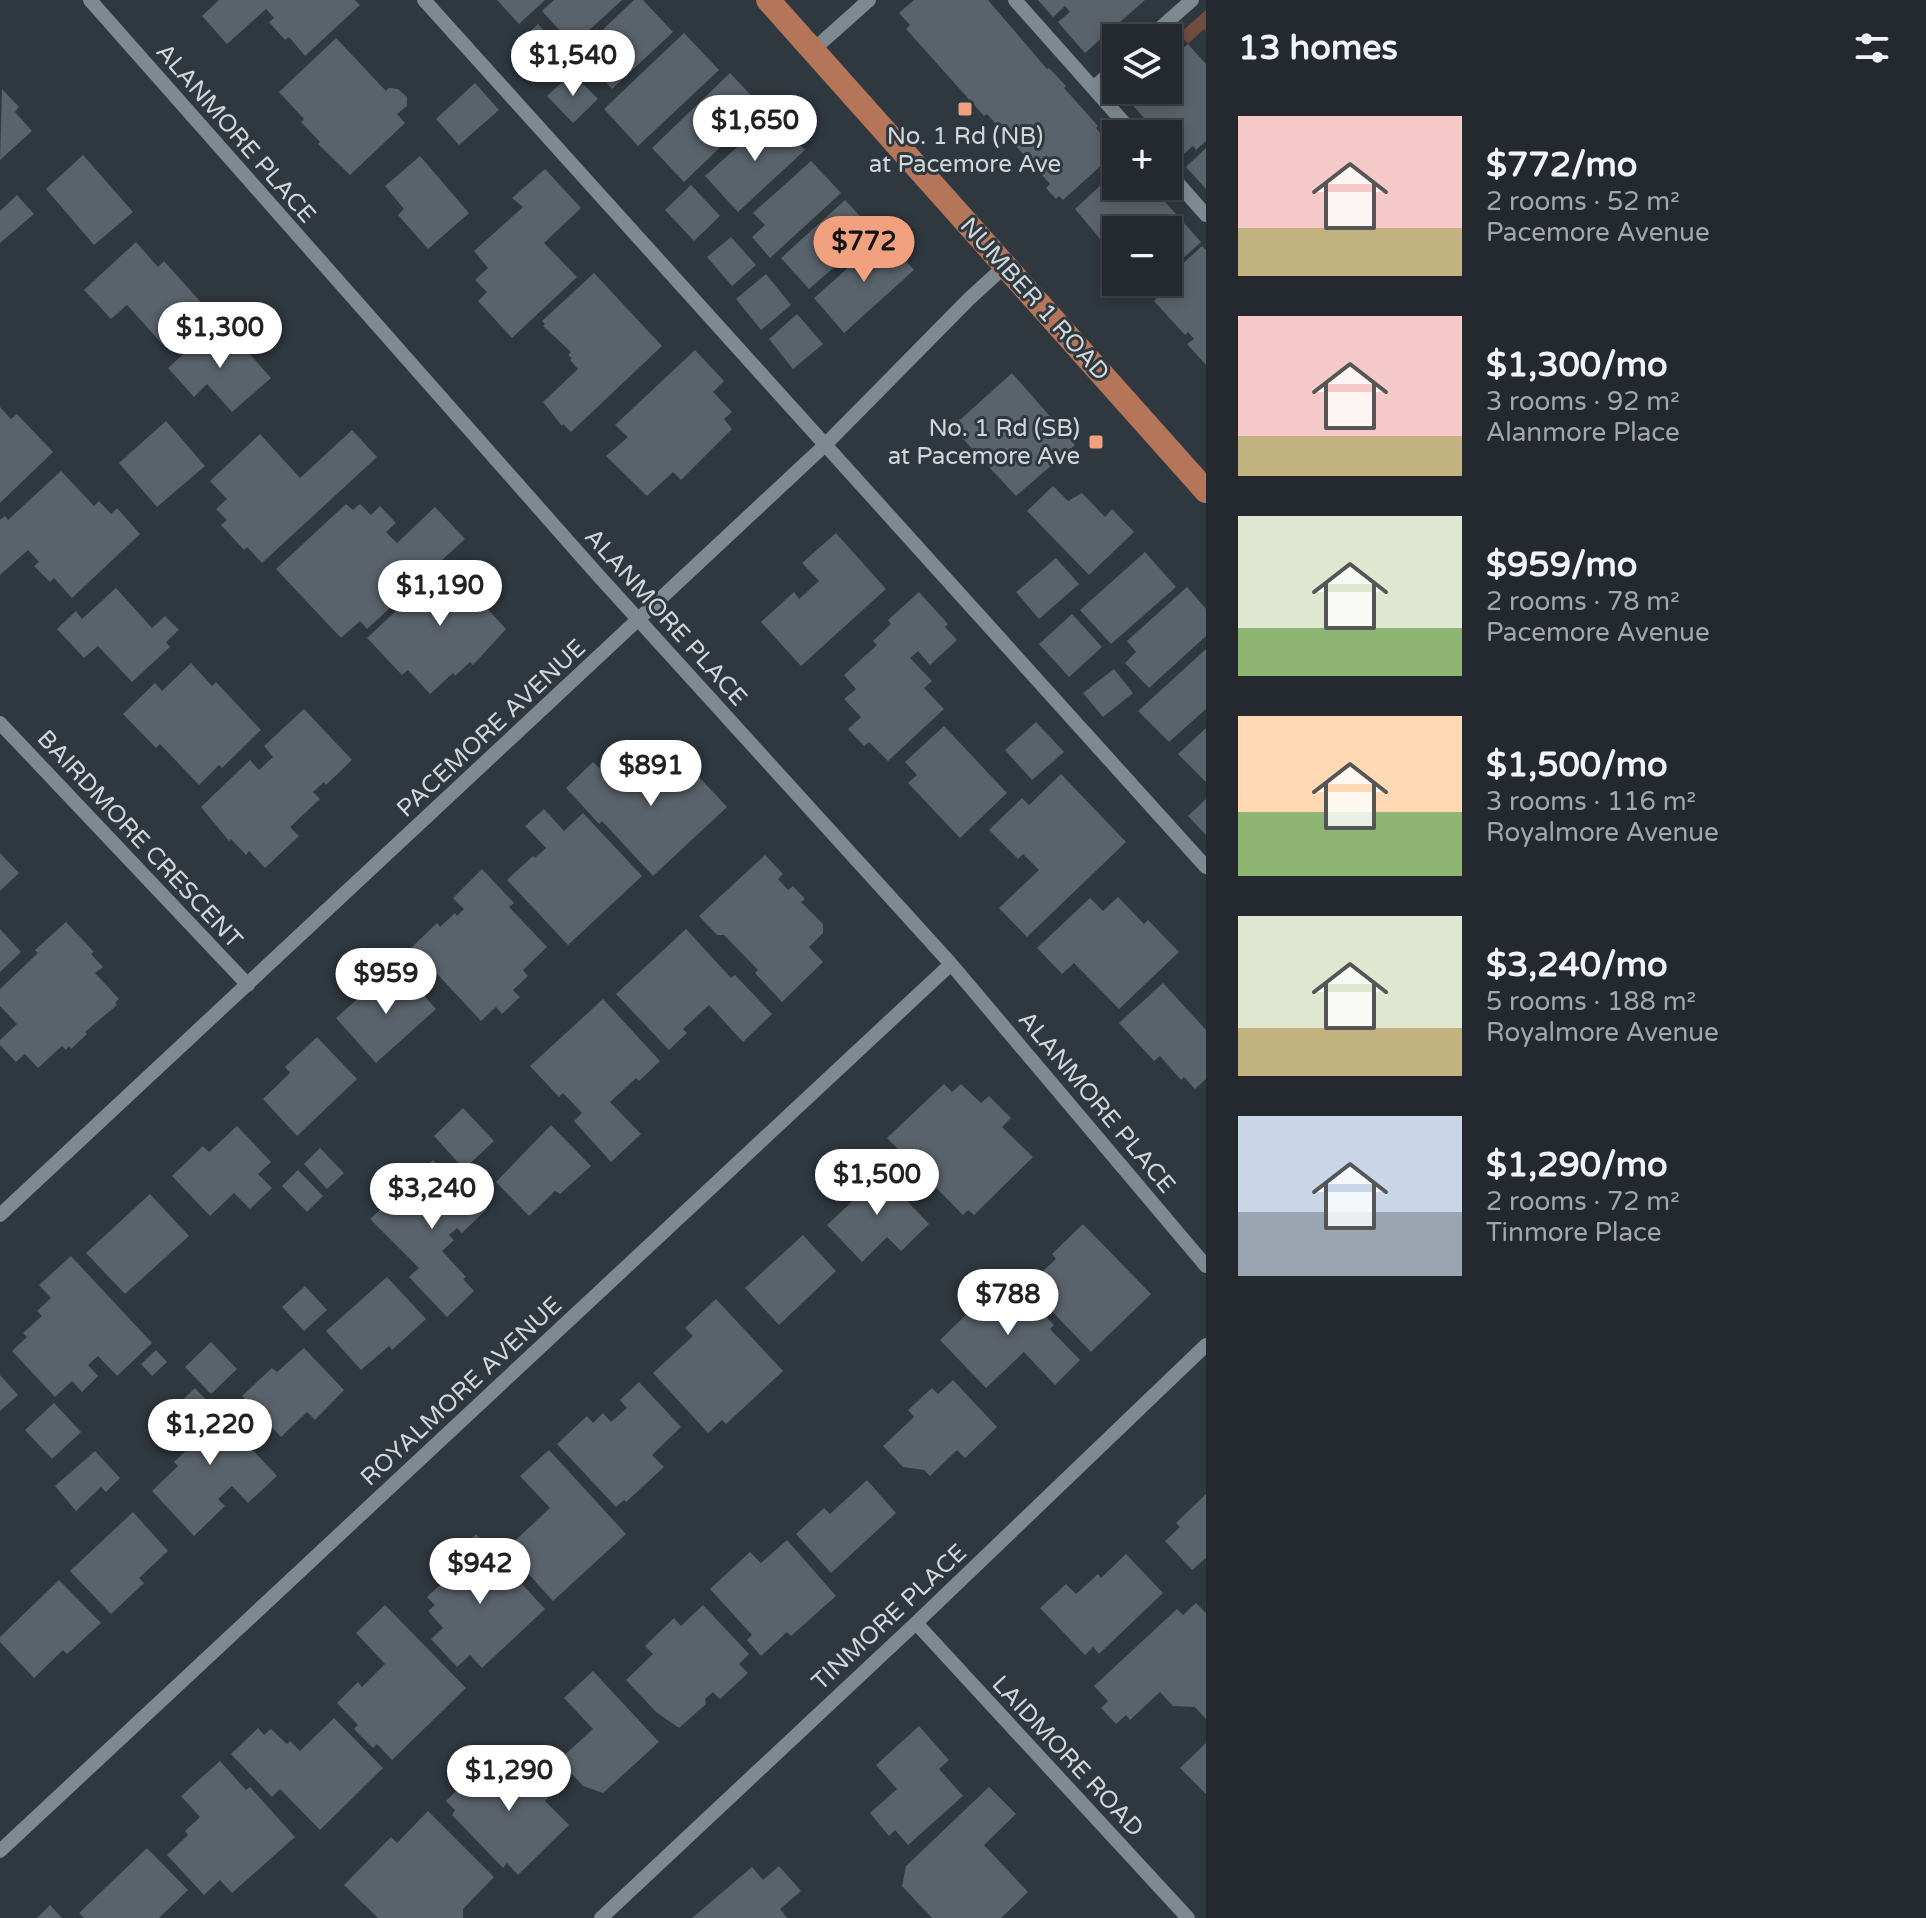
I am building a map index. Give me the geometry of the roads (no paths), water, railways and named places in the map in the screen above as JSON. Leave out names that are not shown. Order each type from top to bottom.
[{"type":"main road","name":"NUMBER 1 ROAD","points":[[768,0],[1206,491]]},
{"type":"street","name":"ALANMORE PLACE","points":[[90,0],[639,621],[951,964],[1206,1266]]},
{"type":"street","points":[[424,0],[1206,867]]},
{"type":"street","points":[[813,50],[869,0]]},
{"type":"street","points":[[1015,0],[1122,120]]},
{"type":"street","points":[[1165,24],[1192,0]]},
{"type":"street","points":[[1093,88],[1102,80]]},
{"type":"street","points":[[1182,188],[1206,215]]},
{"type":"street","name":"PACEMORE AVENUE","points":[[0,1215],[639,621],[825,445],[1005,266]]},
{"type":"street","name":"BAIRDMORE CRESCENT","points":[[0,723],[248,985]]},
{"type":"street","name":"ROYALMORE AVENUE","points":[[0,1851],[951,964]]},
{"type":"street","name":"TINMORE PLACE","points":[[601,1918],[916,1623],[1206,1345]]},
{"type":"street","name":"LAIDMORE ROAD","points":[[916,1623],[1188,1918]]},
{"type":"place","name":"No. 1 Rd (NB) at Pacemore Ave","points":[[965,109]]},
{"type":"place","name":"No. 1 Rd (SB) at Pacemore Ave","points":[[1096,442]]}]
